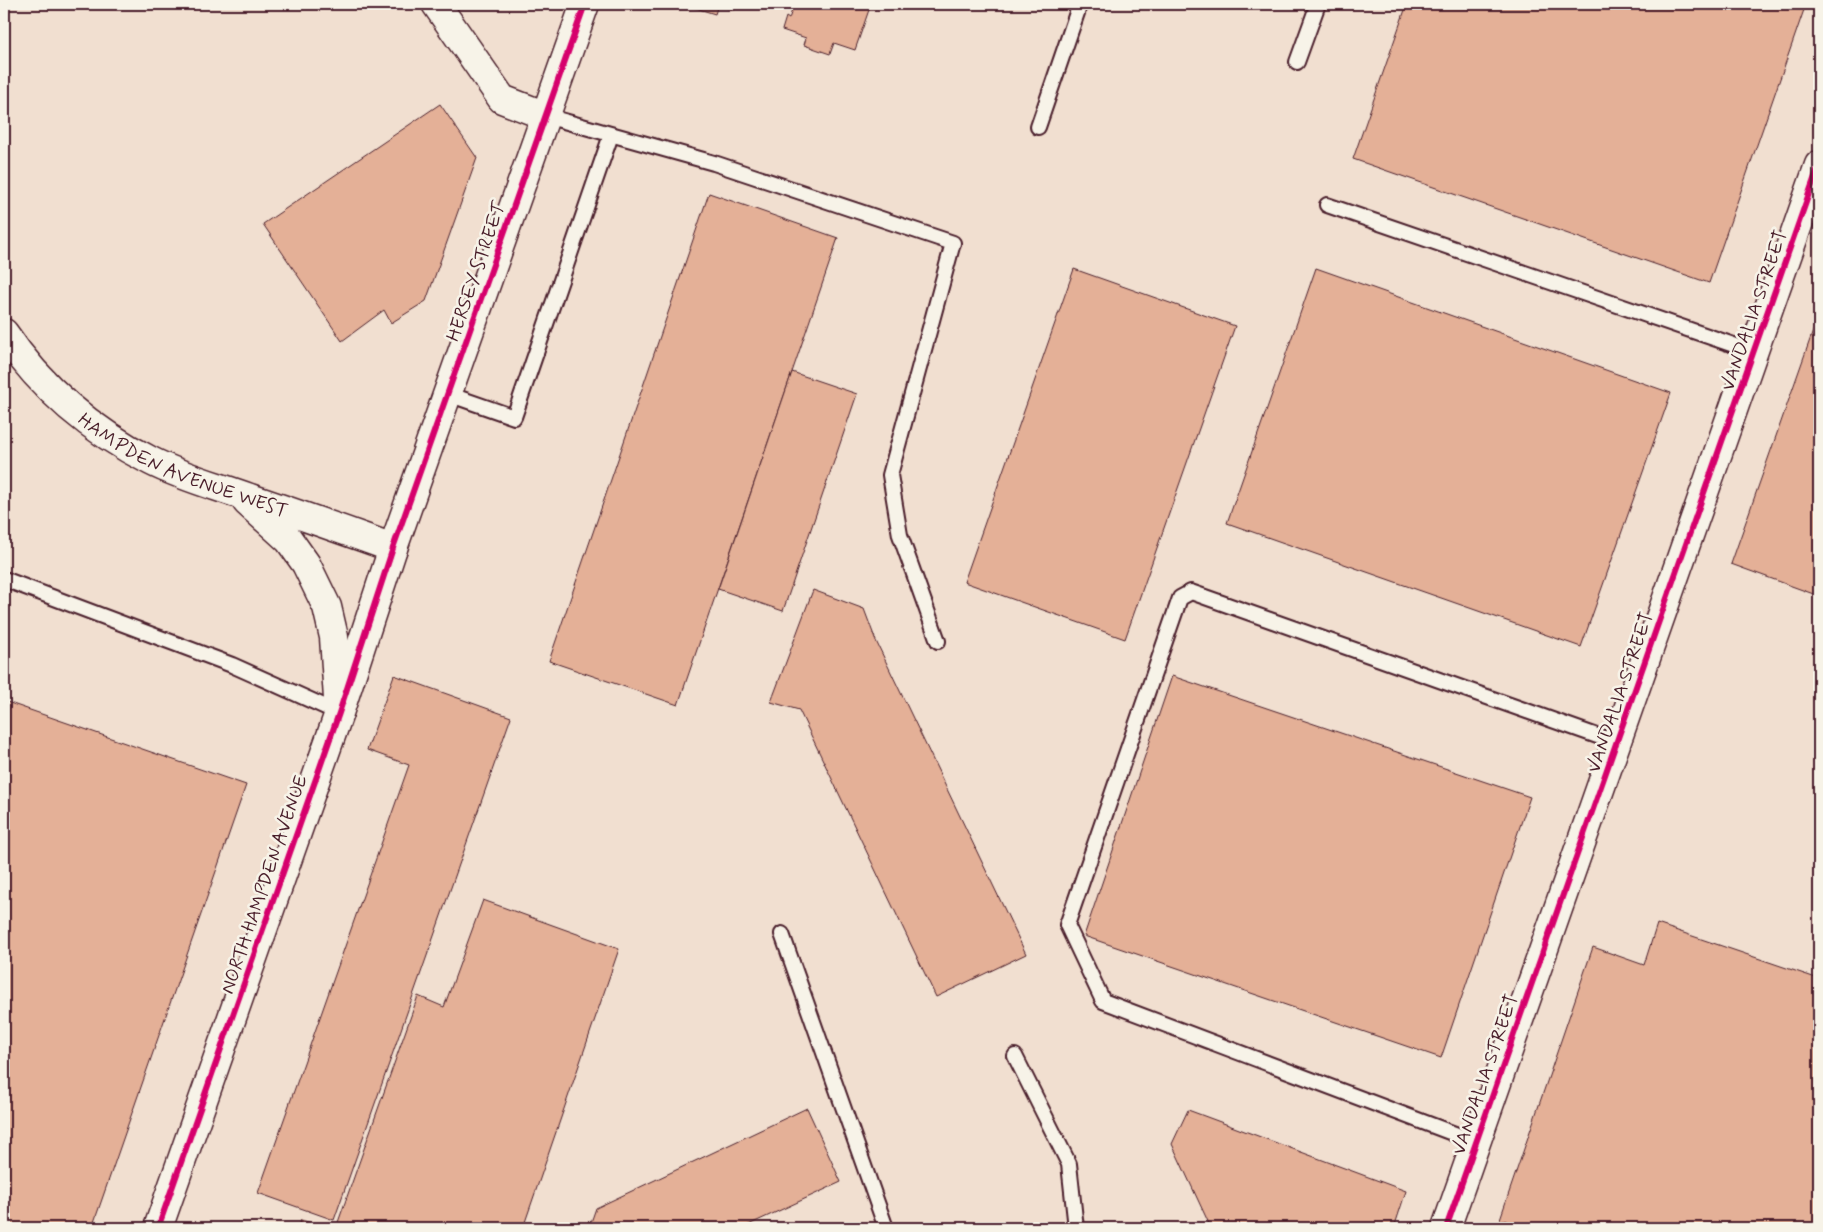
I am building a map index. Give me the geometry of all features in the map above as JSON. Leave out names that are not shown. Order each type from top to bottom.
[{"type":"street","points":[[436,4],[502,98],[546,116]]},
{"type":"street","name":"HERSEY STREET","points":[[393,548],[585,4]]},
{"type":"street","name":"VANDALIA STREET","points":[[1446,1228],[1754,352],[1812,211],[1819,165]]},
{"type":"street","name":"HAMPDEN AVENUE WEST","points":[[4,333],[36,375],[62,401],[101,431],[151,461],[199,480],[393,548]]},
{"type":"street","name":"NORTH HAMPDEN AVENUE","points":[[237,493],[289,540],[306,564],[323,600],[334,637],[339,713]]},
{"type":"street","name":"NORTH HAMPDEN AVENUE","points":[[158,1228],[339,713],[393,548]]},
{"type":"lane","points":[[1038,127],[1080,4]]},
{"type":"lane","points":[[1297,62],[1318,4]]},
{"type":"lane","points":[[546,116],[714,164],[953,243],[890,476],[900,535],[938,641]]},
{"type":"lane","points":[[448,394],[514,417],[611,134]]},
{"type":"lane","points":[[1327,205],[1754,352]]},
{"type":"lane","points":[[4,579],[232,665],[339,713]]},
{"type":"lane","points":[[1476,1142],[1103,1001],[1067,925],[1180,598],[1191,592],[1618,743]]},
{"type":"lane","points":[[782,934],[886,1228]]},
{"type":"lane","points":[[1015,1056],[1069,1164],[1076,1228]]},
{"type":"shaded area","points":[[4,4],[1819,4],[1819,1228],[4,1228]]},
{"type":"building","points":[[673,4],[737,4],[734,10],[718,5],[715,14],[686,5],[685,8]]},
{"type":"building","points":[[794,4],[871,4],[855,50],[834,43],[830,54],[804,45],[806,38],[782,30],[786,17],[789,19]]},
{"type":"building","points":[[1407,4],[1806,4],[1709,283],[1353,159]]},
{"type":"building","points":[[440,104],[477,158],[426,301],[391,323],[384,310],[342,341],[263,224]]},
{"type":"building","points":[[709,193],[838,238],[678,705],[549,661]]},
{"type":"building","points":[[1316,268],[1671,393],[1581,647],[1227,523]]},
{"type":"building","points":[[1074,269],[1235,326],[1125,639],[964,582]]},
{"type":"building","points":[[1819,314],[1819,596],[1731,564]]},
{"type":"building","points":[[792,372],[857,394],[783,611],[718,589]]},
{"type":"building","points":[[813,590],[864,609],[876,641],[1026,954],[936,997],[799,710],[771,702]]},
{"type":"building","points":[[394,675],[511,717],[334,1220],[258,1193],[409,765],[367,750]]},
{"type":"building","points":[[1172,676],[1530,797],[1441,1058],[1084,936]]},
{"type":"building","points":[[4,701],[246,785],[92,1228],[4,1228]]},
{"type":"building","points":[[483,900],[619,949],[523,1228],[336,1228],[418,996],[444,1007]]},
{"type":"building","points":[[1657,924],[1819,979],[1819,1228],[1527,1228],[1500,1219],[1593,947],[1644,965]]},
{"type":"building","points":[[807,1108],[841,1182],[742,1228],[589,1228],[596,1208]]},
{"type":"building","points":[[1188,1110],[1406,1191],[1394,1228],[1211,1228],[1172,1144]]},
{"type":"building","points":[[301,1220],[330,1228],[298,1228]]},
{"type":"cycle path","points":[[158,1228],[339,713],[393,548],[585,4]]},
{"type":"cycle path","points":[[1446,1228],[1819,165]]}]
